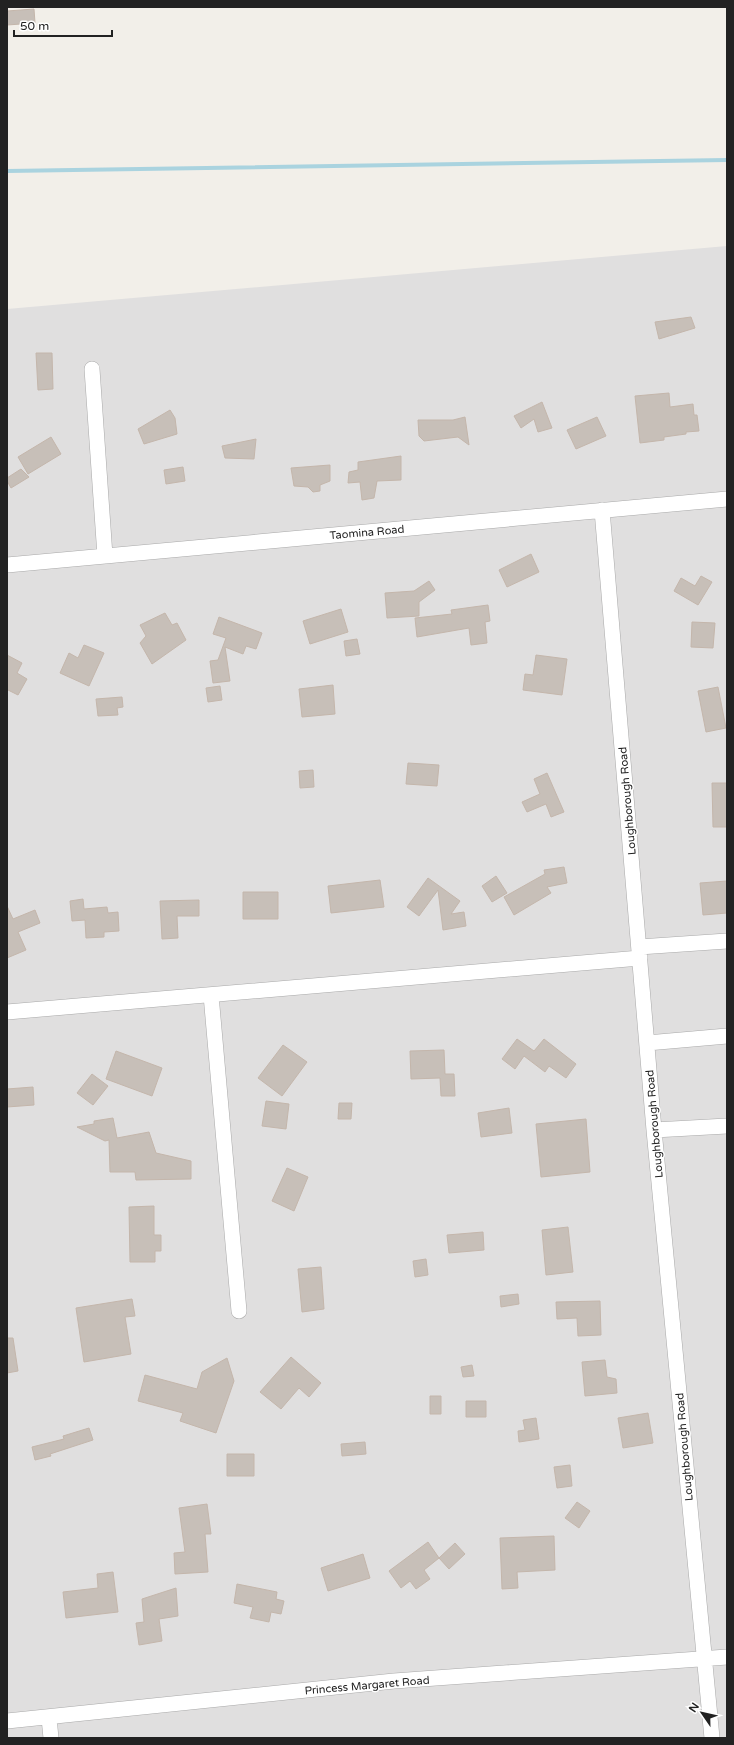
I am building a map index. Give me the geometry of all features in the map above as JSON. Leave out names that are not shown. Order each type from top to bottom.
[{"type":"street","points":[[92,369],[106,556]]},
{"type":"street","name":"Taomina Road","points":[[7,565],[727,499]]},
{"type":"street","name":"Loughborough Road","points":[[602,510],[654,1130],[712,1738]]},
{"type":"street","points":[[7,1012],[211,995],[639,953],[727,941]]},
{"type":"street","points":[[211,995],[239,1311]]},
{"type":"street","points":[[647,1043],[727,1036]]},
{"type":"street","points":[[654,1130],[727,1126]]},
{"type":"street","name":"Princess Margaret Road","points":[[7,1722],[394,1681],[727,1657]]},
{"type":"street","points":[[50,1718],[51,1738]]},
{"type":"shaded area","points":[[727,246],[727,1738],[7,1738],[7,309]]},
{"type":"building","points":[[34,9],[35,23],[7,25],[7,11]]},
{"type":"building","points":[[691,317],[695,328],[659,339],[655,322]]},
{"type":"building","points":[[36,353],[52,353],[53,389],[38,390]]},
{"type":"building","points":[[669,393],[670,407],[693,404],[694,415],[697,415],[699,431],[686,432],[686,434],[664,437],[664,440],[640,443],[635,396]]},
{"type":"building","points":[[542,402],[552,428],[538,432],[534,419],[521,428],[514,416]]},
{"type":"building","points":[[170,410],[175,418],[177,434],[144,444],[138,429]]},
{"type":"building","points":[[465,417],[469,445],[458,437],[424,441],[419,436],[418,420],[453,420]]},
{"type":"building","points":[[597,417],[606,436],[576,449],[567,430]]},
{"type":"building","points":[[51,437],[61,454],[28,474],[18,457]]},
{"type":"building","points":[[256,439],[254,459],[225,458],[222,446]]},
{"type":"building","points":[[401,456],[401,480],[377,481],[374,498],[362,500],[360,482],[348,483],[349,472],[358,470],[358,462]]},
{"type":"building","points":[[330,465],[330,481],[320,485],[320,491],[313,492],[308,487],[294,486],[291,468]]},
{"type":"building","points":[[183,467],[185,481],[166,484],[164,470]]},
{"type":"building","points":[[21,469],[29,477],[11,488],[7,478]]},
{"type":"building","points":[[531,554],[539,572],[507,587],[499,570]]},
{"type":"building","points":[[701,576],[712,582],[698,605],[674,591],[681,578],[695,586]]},
{"type":"building","points":[[429,581],[435,590],[419,602],[419,616],[387,618],[385,593],[414,591]]},
{"type":"building","points":[[488,605],[490,621],[485,622],[487,643],[471,645],[469,628],[417,637],[415,618],[452,614],[451,610]]},
{"type":"building","points":[[341,609],[348,632],[310,644],[303,621]]},
{"type":"building","points":[[165,613],[172,625],[177,623],[186,640],[152,664],[140,643],[146,636],[140,625]]},
{"type":"building","points":[[219,617],[262,633],[256,649],[246,646],[243,654],[225,647],[230,681],[213,683],[210,661],[218,660],[226,638],[213,634]]},
{"type":"building","points":[[692,622],[715,623],[713,648],[691,647]]},
{"type":"building","points":[[357,639],[360,654],[346,656],[344,641]]},
{"type":"building","points":[[84,645],[104,653],[89,686],[60,673],[69,653],[78,658]]},
{"type":"building","points":[[7,655],[22,663],[17,673],[27,679],[18,695],[8,690],[7,691]]},
{"type":"building","points":[[536,655],[567,659],[562,695],[523,690],[525,674],[533,675]]},
{"type":"building","points":[[333,685],[335,714],[302,717],[299,689]]},
{"type":"building","points":[[220,686],[222,700],[208,702],[206,688]]},
{"type":"building","points":[[718,687],[726,728],[706,732],[698,691]]},
{"type":"building","points":[[122,697],[123,707],[117,708],[118,715],[98,716],[96,699]]},
{"type":"building","points":[[408,763],[439,765],[437,786],[406,784]]},
{"type":"building","points":[[313,770],[314,787],[300,788],[299,771]]},
{"type":"building","points":[[547,773],[564,812],[551,817],[546,804],[527,812],[522,802],[540,794],[534,779]]},
{"type":"building","points":[[712,783],[727,783],[727,827],[713,827]]},
{"type":"building","points":[[564,867],[567,883],[547,887],[551,893],[514,915],[504,897],[545,874],[544,870]]},
{"type":"building","points":[[496,876],[507,893],[492,902],[482,886]]},
{"type":"building","points":[[428,878],[460,901],[451,914],[464,912],[466,926],[443,930],[438,890],[419,916],[407,907]]},
{"type":"building","points":[[380,880],[384,907],[331,913],[328,886]]},
{"type":"building","points":[[727,881],[727,913],[703,915],[700,883]]},
{"type":"building","points":[[243,892],[278,892],[278,919],[243,919]]},
{"type":"building","points":[[83,899],[84,909],[107,907],[108,913],[118,912],[119,931],[104,932],[104,937],[86,938],[85,920],[72,921],[70,901]]},
{"type":"building","points":[[199,900],[199,916],[177,916],[178,938],[162,939],[160,901]]},
{"type":"building","points":[[7,906],[13,919],[35,910],[40,923],[18,932],[26,950],[7,958]]},
{"type":"building","points":[[517,1039],[534,1051],[544,1039],[576,1064],[566,1078],[549,1066],[545,1072],[524,1056],[515,1069],[502,1059]]},
{"type":"building","points":[[283,1045],[307,1062],[282,1096],[258,1078]]},
{"type":"building","points":[[444,1050],[445,1074],[454,1074],[455,1096],[441,1096],[440,1078],[411,1079],[410,1051]]},
{"type":"building","points":[[116,1051],[162,1068],[152,1096],[106,1079]]},
{"type":"building","points":[[92,1074],[108,1086],[93,1105],[77,1093]]},
{"type":"building","points":[[33,1087],[34,1105],[7,1107],[7,1089]]},
{"type":"building","points":[[266,1101],[289,1104],[286,1129],[262,1126]]},
{"type":"building","points":[[339,1103],[352,1103],[351,1119],[338,1119]]},
{"type":"building","points":[[509,1108],[512,1133],[481,1137],[478,1113]]},
{"type":"building","points":[[113,1118],[117,1138],[149,1132],[156,1153],[191,1161],[191,1179],[136,1180],[135,1172],[110,1172],[109,1140],[105,1141],[77,1127],[94,1124],[94,1121]]},
{"type":"building","points":[[586,1119],[590,1172],[541,1177],[536,1124]]},
{"type":"building","points":[[287,1168],[308,1177],[294,1211],[272,1201]]},
{"type":"building","points":[[154,1206],[154,1235],[161,1235],[161,1251],[155,1251],[155,1262],[130,1262],[129,1207]]},
{"type":"building","points":[[568,1227],[573,1272],[546,1275],[542,1230]]},
{"type":"building","points":[[483,1232],[484,1250],[449,1253],[447,1235]]},
{"type":"building","points":[[426,1259],[428,1275],[415,1277],[413,1261]]},
{"type":"building","points":[[321,1267],[324,1309],[302,1312],[298,1269]]},
{"type":"building","points":[[518,1294],[519,1304],[501,1307],[500,1296]]},
{"type":"building","points":[[132,1299],[135,1316],[125,1317],[131,1354],[84,1362],[76,1308]]},
{"type":"building","points":[[600,1301],[601,1335],[578,1336],[577,1318],[557,1319],[556,1302]]},
{"type":"building","points":[[7,1338],[13,1338],[18,1371],[7,1373]]},
{"type":"building","points":[[291,1357],[321,1383],[309,1397],[299,1388],[281,1409],[260,1392]]},
{"type":"building","points":[[227,1358],[234,1381],[216,1433],[180,1421],[183,1413],[138,1401],[145,1375],[197,1389],[202,1372]]},
{"type":"building","points":[[605,1360],[607,1377],[616,1379],[617,1393],[585,1396],[582,1362]]},
{"type":"building","points":[[472,1365],[474,1376],[463,1377],[461,1367]]},
{"type":"building","points":[[430,1396],[441,1396],[441,1414],[430,1414]]},
{"type":"building","points":[[466,1401],[486,1401],[486,1417],[466,1417]]},
{"type":"building","points":[[648,1413],[653,1443],[623,1448],[618,1418]]},
{"type":"building","points":[[536,1418],[539,1439],[519,1442],[518,1431],[525,1430],[523,1420]]},
{"type":"building","points":[[89,1428],[93,1440],[50,1454],[51,1456],[35,1460],[32,1447],[64,1439],[63,1436]]},
{"type":"building","points":[[365,1442],[366,1454],[342,1456],[341,1444]]},
{"type":"building","points":[[227,1454],[254,1454],[254,1476],[227,1476]]},
{"type":"building","points":[[570,1465],[572,1486],[557,1488],[554,1467]]},
{"type":"building","points":[[577,1502],[590,1511],[579,1528],[565,1518]]},
{"type":"building","points":[[207,1504],[211,1534],[205,1534],[208,1572],[175,1574],[174,1553],[185,1552],[179,1508]]},
{"type":"building","points":[[554,1536],[555,1570],[517,1572],[518,1588],[502,1589],[500,1538]]},
{"type":"building","points":[[428,1542],[439,1558],[424,1570],[430,1579],[416,1589],[410,1581],[401,1588],[389,1571]]},
{"type":"building","points":[[455,1543],[465,1554],[449,1569],[439,1558]]},
{"type":"building","points":[[363,1554],[370,1578],[328,1591],[321,1568]]},
{"type":"building","points":[[113,1572],[118,1612],[66,1618],[63,1592],[98,1588],[97,1574]]},
{"type":"building","points":[[237,1584],[277,1592],[276,1599],[284,1601],[281,1614],[271,1612],[269,1622],[250,1618],[253,1607],[234,1603]]},
{"type":"building","points":[[176,1588],[178,1616],[159,1619],[162,1641],[139,1645],[136,1623],[144,1622],[142,1599]]},
{"type":"waterway","points":[[7,171],[727,160]]}]
